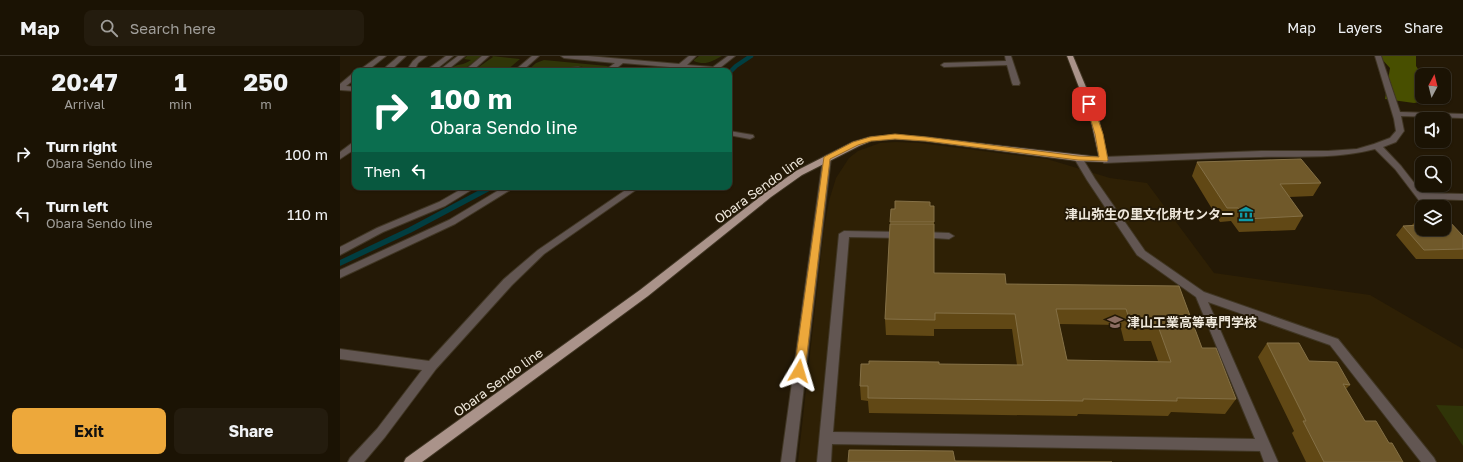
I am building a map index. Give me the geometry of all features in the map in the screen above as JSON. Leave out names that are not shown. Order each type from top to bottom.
[{"type":"main road","points":[[1070,56],[1094,116],[1104,160]]},
{"type":"main road","name":"Obara Sendo line","points":[[411,462],[644,293],[768,195],[799,174],[856,144],[870,139],[895,137],[926,139],[1104,160]]},
{"type":"street","points":[[366,68],[383,56]]},
{"type":"street","points":[[388,68],[403,56]]},
{"type":"street","points":[[412,68],[415,62],[424,56]]},
{"type":"street","points":[[446,68],[462,56]]},
{"type":"street","points":[[472,68],[486,56]]},
{"type":"street","points":[[522,68],[536,56]]},
{"type":"street","points":[[566,56],[603,58],[684,68],[693,56]]},
{"type":"street","points":[[638,62],[644,56]]},
{"type":"street","points":[[715,68],[732,56]]},
{"type":"street","points":[[1104,160],[1261,154],[1328,154],[1357,151],[1393,140],[1400,131],[1378,56]]},
{"type":"street","points":[[434,59],[447,58]]},
{"type":"street","points":[[433,68],[447,58]]},
{"type":"street","points":[[944,65],[1009,60],[1016,83]]},
{"type":"street","points":[[612,68],[622,61]]},
{"type":"street","points":[[340,87],[352,78]]},
{"type":"street","points":[[340,87],[352,89]]},
{"type":"street","points":[[1396,114],[1463,116]]},
{"type":"street","points":[[732,134],[750,137]]},
{"type":"street","points":[[1377,146],[1388,156],[1423,200]]},
{"type":"street","points":[[340,156],[352,147]]},
{"type":"street","points":[[788,462],[827,158]]},
{"type":"street","points":[[1078,158],[1091,180],[1141,253],[1200,295],[1334,342],[1429,462]]},
{"type":"street","points":[[340,251],[380,230],[442,204],[467,190]]},
{"type":"street","points":[[340,274],[452,222],[506,190]]},
{"type":"street","points":[[355,462],[382,432],[432,366],[508,282],[541,252],[632,190]]},
{"type":"street","points":[[1419,196],[1463,197]]},
{"type":"street","points":[[824,462],[844,234],[949,236]]},
{"type":"street","points":[[1200,295],[1271,462]]},
{"type":"street","points":[[340,354],[432,366]]},
{"type":"street","points":[[826,438],[1264,445]]},
{"type":"shaded area","name":"津山工業高等専門学校","points":[[880,143],[919,143],[1047,159],[1110,178],[1147,183],[1214,273],[1370,295],[1463,349],[1463,462],[798,462],[824,229],[829,201],[836,178],[849,158],[858,151]]},
{"type":"green space","points":[[467,56],[481,56],[466,68],[450,68],[471,60],[464,59]]},
{"type":"green space","points":[[492,56],[520,59],[510,68],[477,68],[493,57]]},
{"type":"green space","points":[[699,56],[722,56],[705,63],[694,61]]},
{"type":"green space","points":[[1379,56],[1416,56],[1417,68],[1415,68],[1415,103],[1385,99],[1390,68]]},
{"type":"green space","points":[[544,60],[609,67],[530,68],[536,63]]},
{"type":"green space","points":[[1436,405],[1463,406],[1463,446]]},
{"type":"building","points":[[1301,159],[1321,183],[1280,184],[1303,216],[1246,219],[1238,208],[1227,208],[1197,162]]},
{"type":"building","points":[[895,201],[930,202],[930,206],[934,206],[934,222],[890,222],[891,209],[895,209]]},
{"type":"building","points":[[1451,223],[1463,236],[1463,249],[1424,250],[1403,226],[1415,225],[1415,236],[1451,236]]},
{"type":"building","points":[[890,224],[934,224],[934,273],[1005,274],[1006,284],[1179,286],[1202,348],[1216,348],[1236,399],[1177,398],[1177,401],[1083,399],[1083,401],[868,398],[868,386],[860,386],[861,364],[869,364],[869,361],[1023,365],[1015,314],[935,313],[935,320],[885,319]],"holes":[[[1056,309],[1126,309],[1131,325],[1158,326],[1171,362],[1067,360]]]},
{"type":"building","points":[[1267,343],[1299,343],[1309,361],[1337,362],[1350,385],[1343,384],[1365,421],[1376,421],[1389,443],[1392,443],[1403,462],[1324,462],[1303,421],[1306,421]]},
{"type":"building","points":[[849,450],[953,451],[955,461],[1112,462],[848,462]]},
{"type":"waterway","points":[[732,70],[751,56]]},
{"type":"waterway","points":[[340,263],[410,230],[485,190]]},
{"type":"place","name":"津山弥生の里文化財センター","points":[[1246,214]]},
{"type":"place","name":"津山工業高等専門学校","points":[[1115,322]]},
{"type":"route","points":[[799,371],[827,158],[870,139],[895,137],[926,139],[1104,160],[1099,134],[1089,104]]}]
